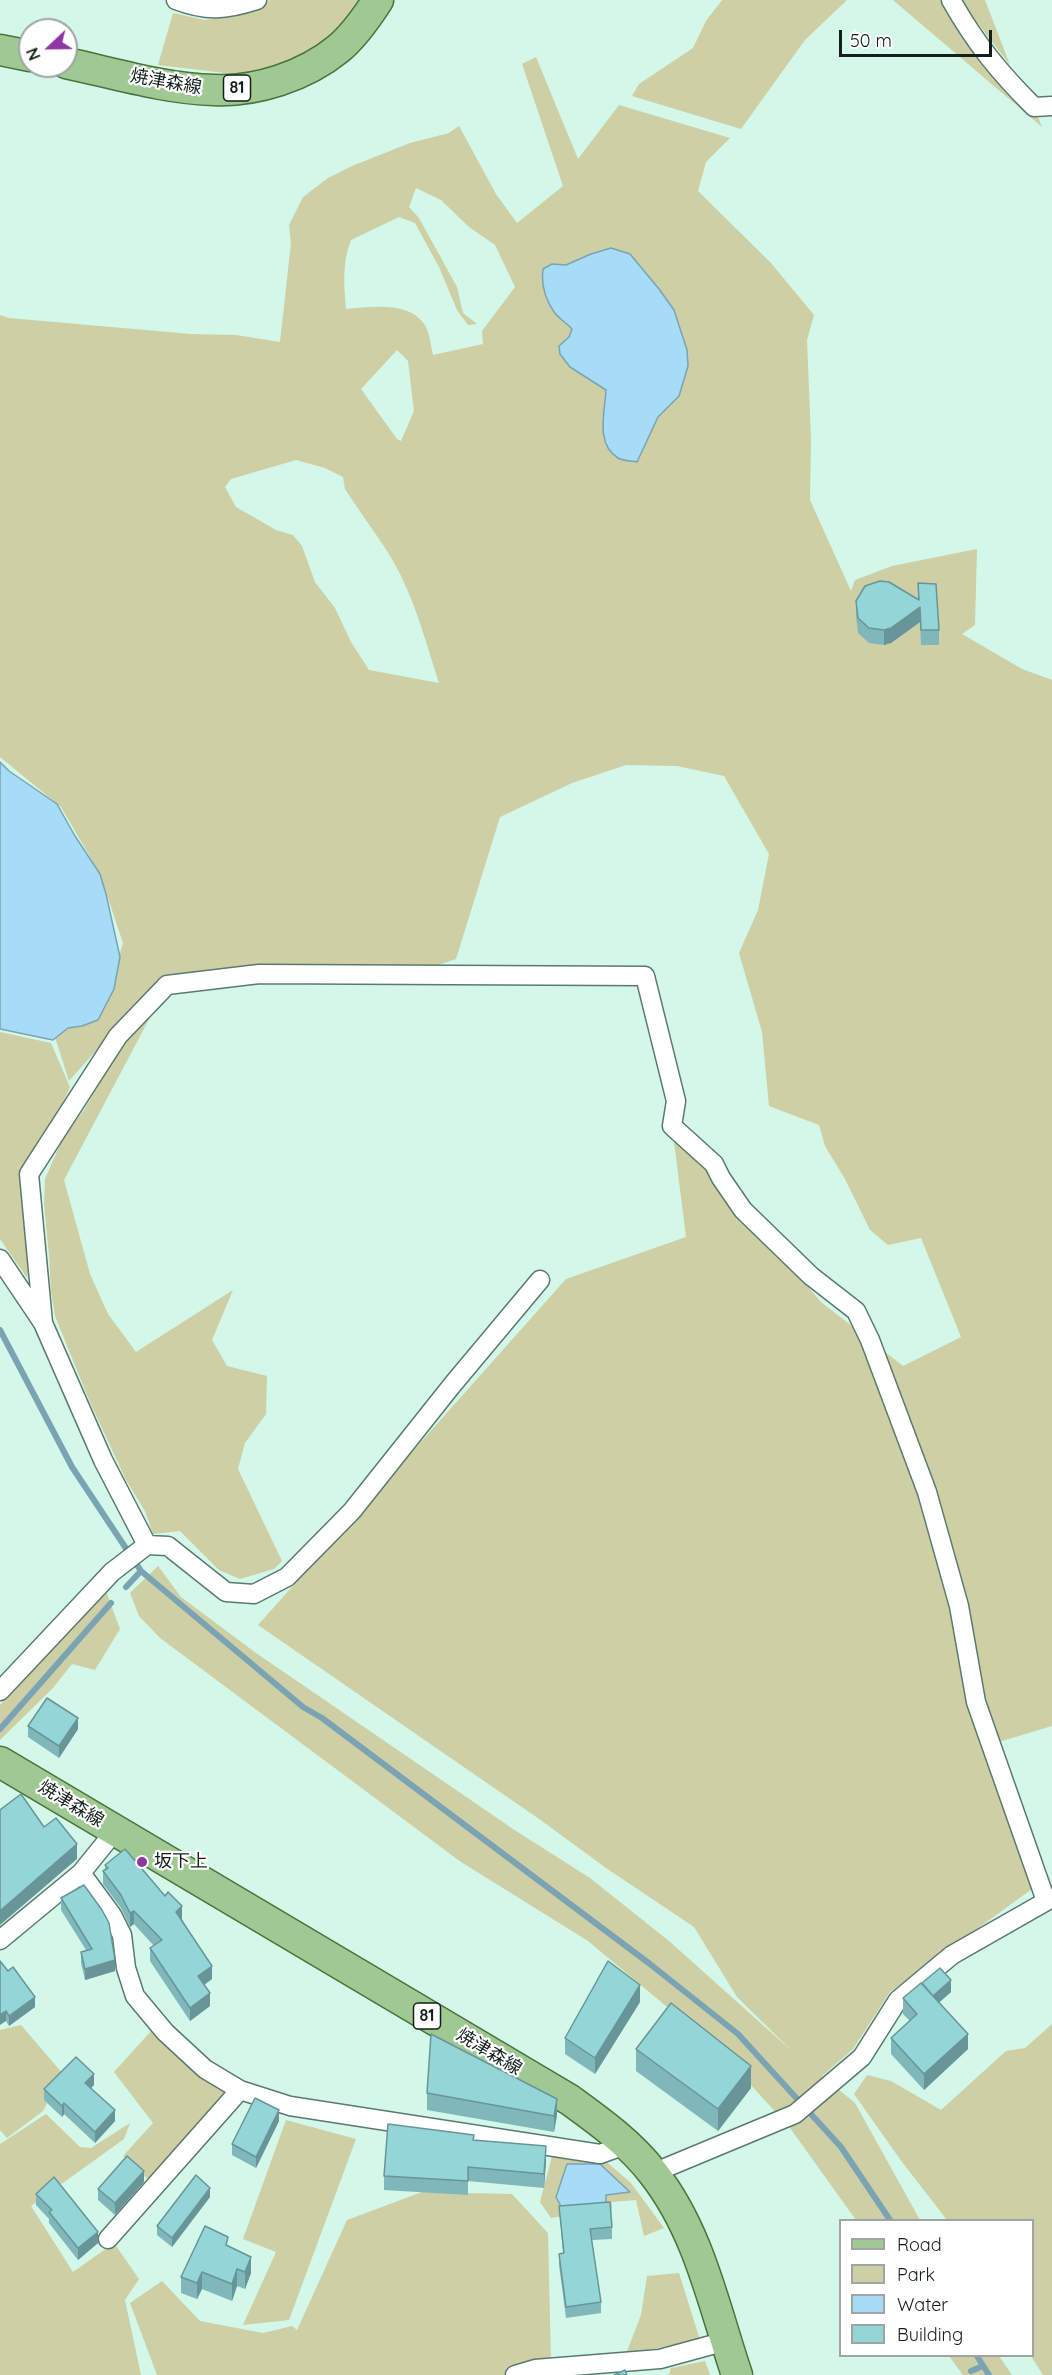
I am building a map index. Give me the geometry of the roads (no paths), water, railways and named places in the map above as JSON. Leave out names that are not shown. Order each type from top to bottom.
[{"type":"main road","name":"焼津森線","points":[[78,65],[169,84],[214,90],[249,87],[284,78],[310,67],[338,49],[366,19],[378,0]]},
{"type":"main road","points":[[0,50],[18,54]]},
{"type":"main road","name":"焼津森線","points":[[0,1762],[570,2100],[600,2122],[653,2173],[674,2206],[709,2284],[737,2375]]},
{"type":"street","points":[[176,0],[196,8],[225,9],[257,0]]},
{"type":"street","points":[[951,0],[972,37],[1005,78],[1035,107],[1052,106]]},
{"type":"street","points":[[43,1323],[29,1174],[118,1036],[167,985],[259,974],[645,976],[676,1101],[672,1126],[714,1164],[742,1209],[811,1276],[856,1311],[870,1340],[927,1492],[959,1606],[976,1702],[1049,1899],[952,1955],[898,2000],[862,2057],[795,2114],[653,2173]]},
{"type":"street","points":[[0,1259],[43,1323],[143,1548]]},
{"type":"street","points":[[0,1691],[112,1572],[143,1548],[168,1546],[226,1592],[254,1594],[287,1577],[352,1511],[453,1384],[540,1280]]},
{"type":"street","points":[[0,1940],[81,1873],[115,1831]]},
{"type":"street","points":[[81,1873],[112,1915],[122,1935],[126,1968],[135,1996],[165,2032],[205,2069],[240,2090],[290,2106],[600,2154],[625,2145]]},
{"type":"street","points":[[108,2239],[240,2090]]},
{"type":"street","points":[[515,2375],[535,2369],[660,2359],[726,2342]]},
{"type":"water","points":[[611,248],[630,254],[659,289],[674,310],[687,350],[688,366],[679,396],[658,417],[637,462],[618,458],[606,445],[603,417],[606,390],[570,367],[560,354],[559,346],[569,337],[572,329],[554,312],[543,286],[543,269],[552,264],[566,265]]},
{"type":"water","points":[[0,762],[9,771],[57,804],[100,874],[120,957],[114,989],[98,1020],[68,1028],[53,1040],[0,1029]]},
{"type":"water","points":[[567,2164],[600,2164],[630,2192],[606,2195],[606,2204],[562,2208],[556,2197]]},
{"type":"waterway","points":[[0,1330],[72,1467],[141,1571],[303,1707],[322,1718],[650,1964],[738,2034],[841,2147],[889,2219]]},
{"type":"waterway","points":[[126,1587],[141,1571]]},
{"type":"waterway","points":[[0,1729],[111,1603]]},
{"type":"waterway","points":[[978,2357],[989,2375]]},
{"type":"waterway","points":[[971,2371],[983,2366]]},
{"type":"place","name":"坂下上","points":[[142,1862]]}]
